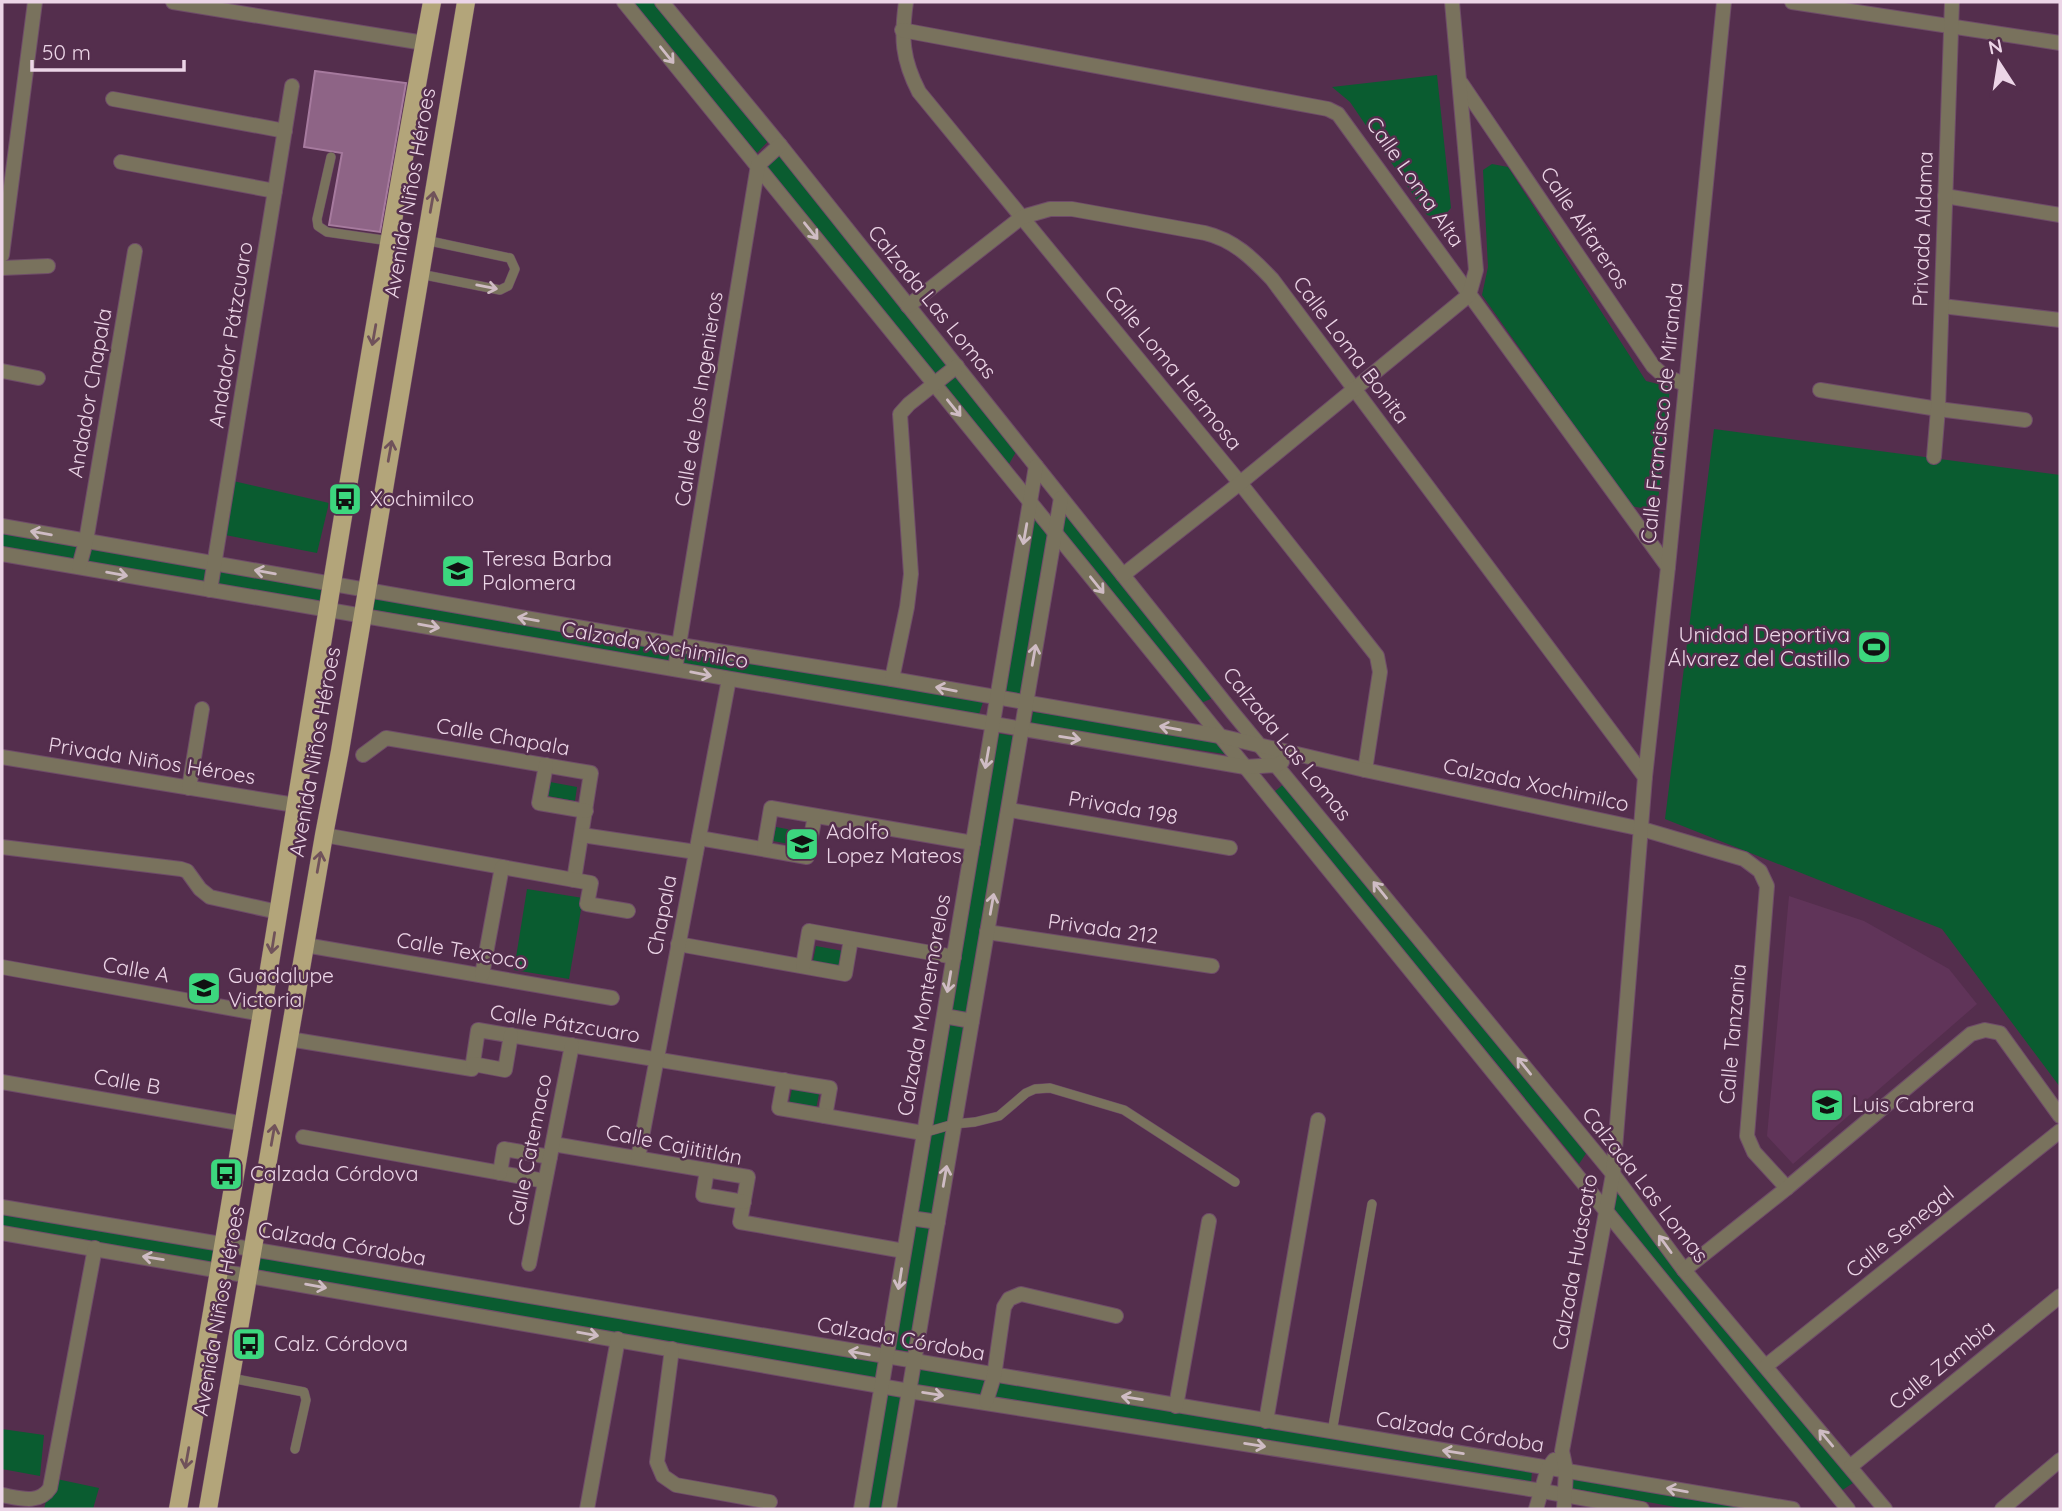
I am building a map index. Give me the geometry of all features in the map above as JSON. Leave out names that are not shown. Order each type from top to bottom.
[{"type":"main road","name":"Avenida Niños Héroes","points":[[178,1509],[225,1245],[327,610],[432,2]]},
{"type":"main road","name":"Avenida Niños Héroes","points":[[208,1509],[340,751],[466,2]]},
{"type":"street","points":[[2,254],[35,2]]},
{"type":"street","points":[[173,2],[424,43]]},
{"type":"street","points":[[624,2],[1848,1509]]},
{"type":"street","name":"Calzada Las Lomas","points":[[662,2],[780,145],[1277,765],[1613,1174],[1684,1270],[1851,1466],[1880,1507]]},
{"type":"street","name":"Calle Loma Hermosa","points":[[906,2],[902,30],[907,69],[919,92],[1374,650],[1380,662],[1380,673],[1365,770]]},
{"type":"street","name":"Calle Alfareros","points":[[1452,2],[1476,270],[1469,295]]},
{"type":"street","name":"Calle Francisco de Miranda","points":[[1642,829],[1645,777],[1724,2]]},
{"type":"street","points":[[1792,2],[2060,43]]},
{"type":"street","name":"Privada Aldama","points":[[1934,457],[1952,2]]},
{"type":"street","name":"Calle Loma Alta","points":[[902,30],[1333,111],[1347,123],[1668,567]]},
{"type":"street","name":"Calle Alfareros","points":[[1460,82],[1653,366],[1664,376],[1685,384]]},
{"type":"street","name":"Andador Pátzcuaro","points":[[211,590],[292,86]]},
{"type":"street","points":[[113,99],[285,131]]},
{"type":"street","points":[[758,165],[780,145]]},
{"type":"street","points":[[121,162],[275,191]]},
{"type":"street","name":"Calle de los Ingenieros","points":[[675,669],[758,165]]},
{"type":"street","points":[[1945,196],[2060,215]]},
{"type":"street","name":"Calle Loma Bonita","points":[[908,306],[1022,217],[1050,209],[1072,209],[1205,233],[1227,241],[1248,254],[1272,279],[1645,777]]},
{"type":"street","name":"Andador Chapala","points":[[79,567],[86,541],[135,251]]},
{"type":"street","points":[[2,268],[48,266]]},
{"type":"street","points":[[1123,575],[1469,295]]},
{"type":"street","points":[[1942,306],[2060,320]]},
{"type":"street","points":[[892,679],[911,574],[900,414],[957,366]]},
{"type":"street","points":[[2,371],[38,378]]},
{"type":"street","points":[[1820,390],[2025,420]]},
{"type":"street","name":"Calzada Montemorelos","points":[[861,1509],[1036,466]]},
{"type":"street","points":[[888,1509],[1010,810],[1061,498]]},
{"type":"street","name":"Calzada Xochimilco","points":[[2,526],[1220,736],[1642,829],[1744,859],[1760,871]]},
{"type":"street","name":"Calzada Xochimilco","points":[[2,554],[1245,767],[1277,765],[1298,753]]},
{"type":"street","name":"Chapala","points":[[638,1158],[729,679]]},
{"type":"street","points":[[189,788],[202,709]]},
{"type":"street","name":"Calle Chapala","points":[[363,755],[386,738],[591,773],[574,880]]},
{"type":"street","name":"Privada Niños Héroes","points":[[2,758],[295,805]]},
{"type":"street","points":[[546,765],[539,803],[586,811]]},
{"type":"street","points":[[764,849],[771,808],[973,842]]},
{"type":"street","name":"Privada 198","points":[[1010,810],[1230,848]]},
{"type":"street","points":[[582,835],[764,849],[807,857],[815,816]]},
{"type":"street","name":"Calzada Huáscato","points":[[1564,1502],[1566,1470],[1562,1451],[1613,1174],[1642,829]]},
{"type":"street","points":[[324,835],[591,883],[587,904],[628,911]]},
{"type":"street","points":[[2,847],[181,869],[187,871],[200,889],[210,897],[278,912]]},
{"type":"street","points":[[482,975],[502,867]]},
{"type":"street","name":"Calle Tanzania","points":[[1760,871],[1767,886],[1746,1128],[1754,1152],[1787,1188]]},
{"type":"street","points":[[803,966],[809,931],[954,957]]},
{"type":"street","name":"Privada 212","points":[[987,932],[1212,966]]},
{"type":"street","points":[[678,944],[845,974],[851,939]]},
{"type":"street","name":"Calle Texcoco","points":[[305,945],[612,998]]},
{"type":"street","name":"Calle A","points":[[2,967],[262,1014]]},
{"type":"street","points":[[944,1016],[972,1021]]},
{"type":"street","name":"Calle Pátzcuaro","points":[[472,1064],[478,1030],[830,1087],[825,1116]]},
{"type":"street","points":[[1684,1270],[1971,1034],[1985,1030],[2000,1033],[2060,1116]]},
{"type":"street","points":[[289,1039],[472,1069],[472,1064],[505,1070],[511,1035]]},
{"type":"street","name":"Calle Catemaco","points":[[529,1264],[572,1045]]},
{"type":"street","points":[[784,1080],[779,1108],[923,1133]]},
{"type":"street","name":"Calle B","points":[[2,1082],[245,1124]]},
{"type":"street","points":[[1266,1421],[1318,1120]]},
{"type":"street","name":"Calle Senegal","points":[[1766,1366],[2060,1131]]},
{"type":"street","points":[[303,1137],[545,1181]]},
{"type":"street","name":"Calle Cajititlán","points":[[500,1172],[504,1149],[551,1150],[638,1158],[748,1178],[740,1222],[904,1251]]},
{"type":"street","points":[[707,1170],[703,1195],[744,1202]]},
{"type":"street","name":"Calzada Córdoba","points":[[2,1207],[886,1358],[1566,1470],[1716,1503],[1793,1509]]},
{"type":"street","points":[[909,1218],[938,1222]]},
{"type":"street","points":[[1176,1406],[1209,1221]]},
{"type":"street","points":[[2,1233],[909,1391],[1542,1491],[1564,1502],[1642,1509]]},
{"type":"street","points":[[2,1495],[36,1499],[43,1497],[50,1489],[95,1248]]},
{"type":"street","points":[[986,1402],[994,1376],[1004,1307],[1014,1296],[1021,1294],[1116,1316]]},
{"type":"street","name":"Calle Zambia","points":[[1851,1466],[2060,1296]]},
{"type":"street","points":[[545,1326],[550,1300]]},
{"type":"street","points":[[587,1509],[618,1339]]},
{"type":"street","points":[[671,1349],[657,1462],[659,1469],[676,1485],[770,1502]]},
{"type":"street","points":[[1211,1438],[1215,1412]]},
{"type":"street","name":"Calzada Huáscato","points":[[1536,1509],[1548,1468],[1562,1451]]},
{"type":"street","points":[[2002,1509],[2060,1461]]},
{"type":"lane","points":[[331,156],[317,219],[318,226],[327,232],[390,241]]},
{"type":"lane","points":[[420,275],[500,290],[508,286],[514,269],[510,258],[425,240]]},
{"type":"lane","points":[[923,1133],[999,1116],[1035,1088],[1050,1088],[1124,1110],[1235,1182]]},
{"type":"lane","points":[[1332,1432],[1372,1204]]},
{"type":"lane","points":[[231,1378],[304,1392],[306,1400],[295,1449]]},
{"type":"shaded area","points":[[1789,896],[1864,921],[1949,969],[1977,1004],[1793,1164],[1767,1136]]},
{"type":"green space","points":[[629,2],[658,2],[773,136],[757,153]]},
{"type":"green space","points":[[1437,75],[1451,208],[1441,219],[1427,215],[1350,102],[1332,87]]},
{"type":"green space","points":[[774,150],[952,360],[936,375],[758,165]]},
{"type":"green space","points":[[1492,164],[1508,167],[1646,381],[1670,387],[1657,511],[1631,506],[1482,295],[1488,267],[1483,170]]},
{"type":"green space","points":[[957,366],[1016,452],[1009,464],[935,383]]},
{"type":"green space","name":"Unidad Deportiva Álvarez del Castillo","points":[[1714,429],[2060,475],[2060,1087],[1942,929],[1665,819]]},
{"type":"green space","points":[[229,480],[329,503],[317,553],[220,534]]},
{"type":"green space","points":[[1060,506],[1213,698],[1201,703],[1055,534]]},
{"type":"green space","points":[[1034,517],[1048,535],[1020,702],[999,692]]},
{"type":"green space","points":[[2,531],[321,589],[320,601],[2,548]]},
{"type":"green space","points":[[366,590],[985,696],[979,714],[369,609]]},
{"type":"green space","points":[[1033,712],[1220,736],[1225,754],[1031,725]]},
{"type":"green space","points":[[995,733],[1014,736],[912,1352],[893,1349]]},
{"type":"green space","points":[[550,782],[577,787],[575,801],[548,796]]},
{"type":"green space","points":[[1285,783],[1587,1152],[1579,1164],[1274,792]]},
{"type":"green space","points":[[776,827],[803,832],[800,846],[773,841]]},
{"type":"green space","points":[[527,889],[583,898],[569,979],[514,970]]},
{"type":"green space","points":[[816,946],[843,951],[841,966],[813,961]]},
{"type":"green space","points":[[792,1089],[819,1094],[816,1109],[789,1104]]},
{"type":"green space","points":[[1611,1182],[1856,1481],[1841,1491],[1606,1211]]},
{"type":"green space","points":[[2,1212],[218,1249],[221,1269],[2,1231]]},
{"type":"green space","points":[[258,1250],[886,1358],[882,1385],[908,1391],[914,1362],[1532,1469],[1531,1484],[909,1391],[887,1509],[861,1509],[881,1385],[250,1268]]},
{"type":"green space","points":[[2,1429],[44,1435],[40,1476],[2,1469]]},
{"type":"green space","points":[[1572,1471],[1765,1509],[1686,1509],[1571,1488]]},
{"type":"green space","points":[[52,1478],[99,1488],[93,1509],[44,1509]]},
{"type":"building","points":[[315,71],[406,83],[380,232],[329,225],[342,153],[304,147]]},
{"type":"place","name":"Xochimilco","points":[[345,499]]},
{"type":"place","name":"Teresa Barba Palomera","points":[[458,571]]},
{"type":"place","name":"Unidad Deportiva Álvarez del Castillo","points":[[1874,647]]},
{"type":"place","name":"Adolfo Lopez Mateos","points":[[802,844]]},
{"type":"place","name":"Guadalupe Victoria","points":[[204,988]]},
{"type":"place","name":"Luis Cabrera","points":[[1827,1105]]},
{"type":"place","name":"Calzada Córdova","points":[[226,1174]]},
{"type":"place","name":"Calz. Córdova","points":[[249,1344]]}]
